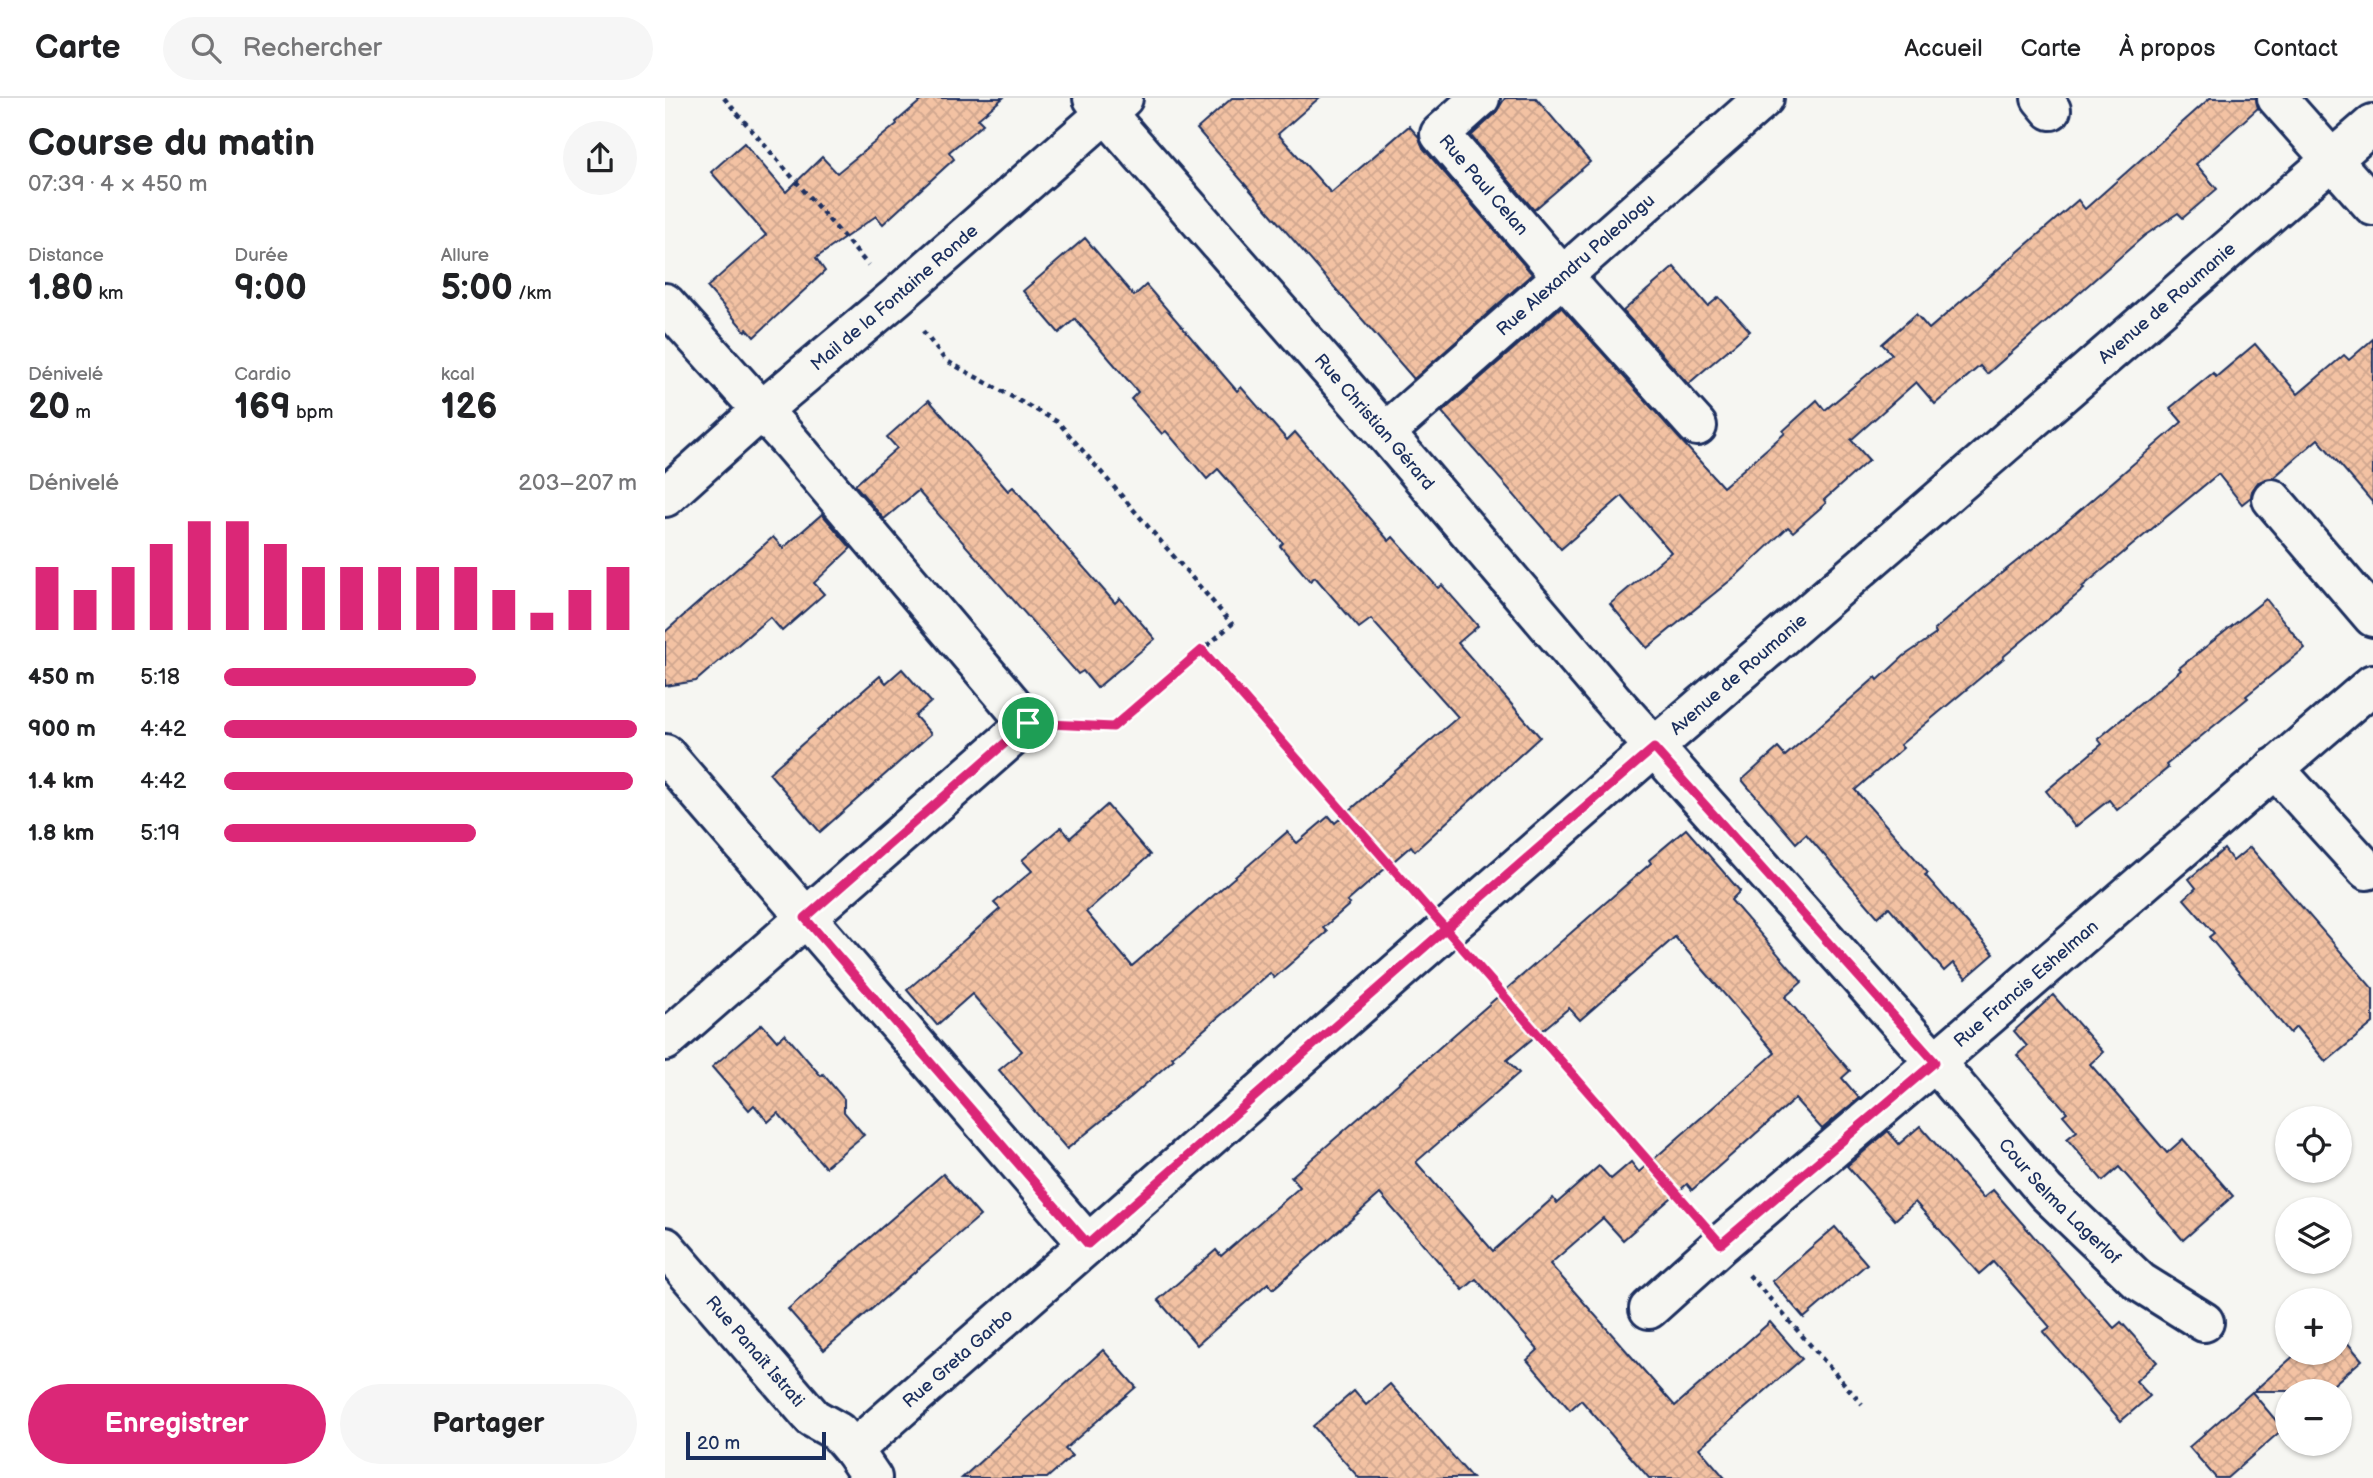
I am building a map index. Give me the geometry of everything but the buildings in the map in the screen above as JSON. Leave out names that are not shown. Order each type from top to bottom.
[{"type":"street","name":"Rue Paul Celan","points":[[1480,98],[1440,134],[1563,277]]},
{"type":"street","points":[[2277,98],[2373,206]]},
{"type":"street","name":"Mail de la Fontaine Ronde","points":[[665,497],[762,410],[895,298],[1107,103]]},
{"type":"street","name":"Rue Christian Gérard","points":[[1107,103],[1654,748]]},
{"type":"street","name":"Rue Alexandru Paleologu","points":[[1385,433],[1563,277],[1750,103]]},
{"type":"street","name":"Avenue de Roumanie","points":[[1088,1244],[1446,929],[2373,124]]},
{"type":"street","points":[[1563,277],[1697,426]]},
{"type":"street","points":[[665,303],[762,410],[1028,723],[665,1041]]},
{"type":"street","points":[[2273,499],[2373,617]]},
{"type":"street","name":"Rue Francis Eshelman","points":[[1649,1309],[1721,1244],[2373,684]]},
{"type":"street","points":[[1654,748],[1935,1062]]},
{"type":"street","points":[[665,754],[1088,1244]]},
{"type":"street","points":[[2274,768],[2367,870]]},
{"type":"street","name":"Cour Selma Lagerlof","points":[[1935,1062],[2056,1201],[2140,1282],[2204,1322]]},
{"type":"street","name":"Rue Greta Garbo","points":[[862,1464],[1088,1244]]},
{"type":"street","name":"Rue Panaït Istrati","points":[[665,1247],[813,1418],[838,1432],[862,1464]]},
{"type":"path","points":[[724,98],[869,266]]},
{"type":"path","points":[[921,328],[945,360],[1058,422],[1232,624],[1113,727],[1028,723]]},
{"type":"path","points":[[1202,650],[1862,1405]]},
{"type":"route","points":[[1028,723],[805,918],[1088,1244],[1446,929],[1654,748],[1935,1062],[1721,1244],[1446,929],[1385,860],[1202,650],[1113,727],[1028,723]]}]
